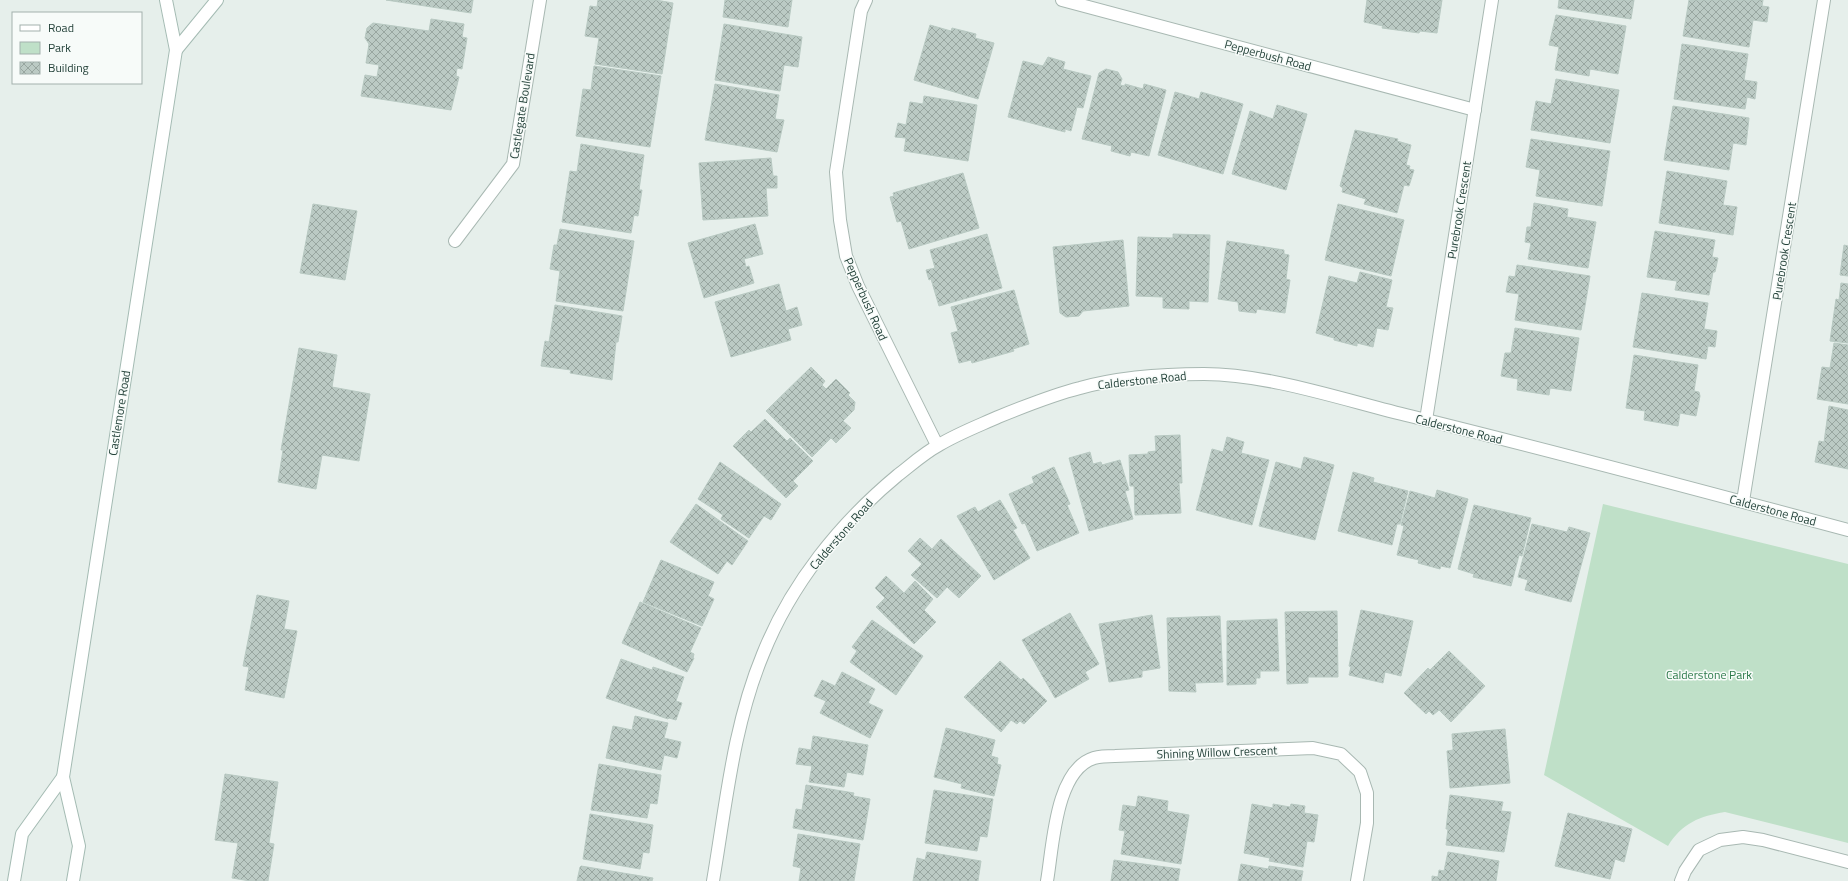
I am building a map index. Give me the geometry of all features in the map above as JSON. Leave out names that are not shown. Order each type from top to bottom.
[{"type":"street","name":"Castlemore Road","points":[[73,881],[79,846],[63,777],[176,50],[166,0]]},
{"type":"street","points":[[176,50],[217,0]]},
{"type":"street","name":"Castlegate Boulevard","points":[[455,241],[513,164],[540,0]]},
{"type":"street","name":"Pepperbush Road","points":[[866,0],[861,11],[836,172],[840,220],[846,256],[858,286],[937,445]]},
{"type":"street","name":"Pepperbush Road","points":[[1062,0],[1475,110]]},
{"type":"street","name":"Purebrook Crescent","points":[[1426,420],[1492,0]]},
{"type":"street","name":"Purebrook Crescent","points":[[1743,502],[1824,0]]},
{"type":"street","name":"Calderstone Road","points":[[713,881],[739,722],[764,651],[783,611],[800,584],[845,526],[873,496],[937,445],[1038,400],[1076,389],[1126,380],[1206,374],[1252,378],[1299,388],[1426,420],[1848,530]]},
{"type":"street","name":"Shining Willow Crescent","points":[[1047,881],[1058,814],[1064,790],[1077,770],[1094,758],[1313,748],[1341,754],[1360,772],[1367,793],[1367,823],[1357,881]]},
{"type":"street","name":"Castlemore Road","points":[[14,881],[22,834],[63,777]]},
{"type":"street","points":[[1681,881],[1685,871],[1699,850],[1720,840],[1743,836],[1848,862]]},
{"type":"green space","name":"Calderstone Park","points":[[1603,504],[1848,564],[1848,843],[1725,812],[1700,818],[1692,822],[1673,838],[1668,846],[1544,775]]},
{"type":"building","points":[[386,0],[473,0],[471,13]]},
{"type":"building","points":[[598,0],[656,0],[673,3],[662,74],[595,64],[599,38],[585,36],[590,6],[597,7]]},
{"type":"building","points":[[725,0],[792,0],[788,27],[723,17]]},
{"type":"building","points":[[1367,0],[1442,0],[1437,33],[1420,31],[1419,33],[1382,28],[1383,26],[1364,22]]},
{"type":"building","points":[[1559,0],[1634,0],[1631,19],[1558,8]]},
{"type":"building","points":[[1689,0],[1763,0],[1762,6],[1769,7],[1767,22],[1753,20],[1749,47],[1683,36]]},
{"type":"building","points":[[1556,15],[1626,26],[1618,74],[1590,69],[1589,76],[1555,70],[1559,47],[1549,45]]},
{"type":"building","points":[[431,19],[464,24],[462,37],[467,38],[462,69],[457,68],[456,76],[459,77],[451,110],[361,96],[365,75],[377,77],[379,65],[366,63],[369,44],[365,38],[367,28],[373,23],[429,31]]},
{"type":"building","points":[[724,24],[802,37],[798,67],[784,65],[780,91],[715,80]]},
{"type":"building","points":[[930,25],[951,31],[952,28],[976,34],[975,38],[994,43],[978,99],[914,80]]},
{"type":"building","points":[[1682,44],[1748,54],[1744,80],[1757,82],[1755,99],[1747,97],[1745,109],[1674,99]]},
{"type":"building","points":[[1048,57],[1065,62],[1063,69],[1091,76],[1083,108],[1077,107],[1071,131],[1065,129],[1065,132],[1008,117],[1023,61],[1043,66]]},
{"type":"building","points":[[594,66],[661,76],[650,147],[576,136],[583,89],[591,90]]},
{"type":"building","points":[[1106,69],[1118,72],[1122,79],[1120,85],[1125,86],[1125,84],[1143,89],[1144,84],[1166,90],[1149,156],[1131,152],[1130,156],[1111,151],[1112,146],[1082,139],[1099,73]]},
{"type":"building","points":[[1556,79],[1619,90],[1610,143],[1531,130],[1536,101],[1551,104]]},
{"type":"building","points":[[715,84],[779,95],[775,119],[784,120],[777,152],[705,140]]},
{"type":"building","points":[[1175,92],[1199,99],[1201,92],[1243,104],[1223,174],[1158,155]]},
{"type":"building","points":[[924,96],[977,105],[968,161],[904,151],[906,138],[895,137],[898,123],[906,125],[910,102],[923,104]]},
{"type":"building","points":[[1277,105],[1307,114],[1286,190],[1232,174],[1250,111],[1273,119]]},
{"type":"building","points":[[1673,106],[1749,118],[1746,145],[1733,143],[1729,170],[1664,160]]},
{"type":"building","points":[[1355,130],[1398,139],[1397,141],[1411,145],[1406,165],[1410,166],[1409,169],[1414,170],[1409,186],[1404,185],[1397,213],[1364,204],[1366,199],[1342,192],[1343,188],[1340,186]]},
{"type":"building","points":[[1531,139],[1610,151],[1602,206],[1536,196],[1540,170],[1526,167]]},
{"type":"building","points":[[581,144],[644,155],[639,190],[642,190],[638,216],[634,215],[631,233],[562,222],[570,171],[577,172]]},
{"type":"building","points":[[771,158],[773,176],[777,176],[777,188],[766,188],[768,216],[703,220],[699,163]]},
{"type":"building","points":[[1667,171],[1727,181],[1723,205],[1737,207],[1733,235],[1659,223]]},
{"type":"building","points":[[963,173],[979,228],[909,249],[901,221],[897,222],[890,197],[894,196],[893,193]]},
{"type":"building","points":[[1534,203],[1568,209],[1567,217],[1596,222],[1588,268],[1528,259],[1531,243],[1525,242],[1527,227],[1531,227]]},
{"type":"building","points":[[313,204],[357,211],[345,280],[300,273]]},
{"type":"building","points":[[1338,204],[1404,220],[1391,276],[1325,260]]},
{"type":"building","points":[[755,224],[763,254],[744,259],[746,267],[749,266],[754,283],[704,298],[688,243]]},
{"type":"building","points":[[560,229],[634,241],[623,311],[556,301],[560,271],[550,269],[554,245],[557,245]]},
{"type":"building","points":[[1655,231],[1715,240],[1712,257],[1718,258],[1715,272],[1713,272],[1709,295],[1675,290],[1677,281],[1647,277]]},
{"type":"building","points":[[987,234],[1002,288],[939,306],[931,279],[929,280],[926,270],[935,268],[930,250]]},
{"type":"building","points":[[1173,234],[1210,235],[1208,302],[1189,301],[1189,309],[1163,308],[1163,297],[1136,296],[1138,237],[1173,238]]},
{"type":"building","points":[[1123,240],[1129,306],[1083,311],[1079,316],[1066,317],[1060,313],[1053,247]]},
{"type":"building","points":[[1227,241],[1284,250],[1284,254],[1289,255],[1286,279],[1290,280],[1285,313],[1257,309],[1256,313],[1239,311],[1238,302],[1218,299]]},
{"type":"building","points":[[1844,245],[1848,246],[1848,276],[1840,275]]},
{"type":"building","points":[[1517,265],[1590,276],[1581,330],[1515,320],[1519,294],[1506,292],[1509,276],[1515,277]]},
{"type":"building","points":[[1360,272],[1392,280],[1386,307],[1393,308],[1388,330],[1377,328],[1373,347],[1357,343],[1357,346],[1334,340],[1334,338],[1316,333],[1329,276],[1357,283]]},
{"type":"building","points":[[1841,283],[1848,284],[1848,343],[1830,341],[1836,299],[1839,300]]},
{"type":"building","points":[[779,284],[786,311],[797,307],[802,325],[788,329],[791,340],[731,357],[715,302]]},
{"type":"building","points":[[1014,290],[1029,344],[1013,349],[1014,351],[972,363],[971,360],[959,363],[951,333],[958,331],[951,307]]},
{"type":"building","points":[[1642,293],[1708,303],[1704,329],[1717,331],[1715,347],[1708,346],[1706,359],[1633,347]]},
{"type":"building","points":[[555,305],[622,316],[618,342],[616,342],[612,380],[570,373],[571,370],[541,366],[545,341],[549,342]]},
{"type":"building","points":[[1515,328],[1579,338],[1571,391],[1550,388],[1549,395],[1517,390],[1518,379],[1501,376],[1505,353],[1511,353]]},
{"type":"building","points":[[1834,343],[1848,345],[1848,404],[1817,399],[1822,367],[1830,368]]},
{"type":"building","points":[[299,348],[337,355],[332,387],[370,394],[359,461],[322,455],[316,489],[278,482],[283,450],[281,450]]},
{"type":"building","points":[[1634,355],[1698,365],[1694,391],[1699,392],[1700,396],[1696,416],[1680,413],[1678,426],[1644,420],[1645,411],[1626,408]]},
{"type":"building","points":[[811,367],[825,381],[822,385],[826,389],[836,379],[850,393],[848,395],[855,402],[854,410],[843,421],[851,428],[836,443],[831,438],[812,457],[766,411]]},
{"type":"building","points":[[1829,406],[1848,410],[1848,469],[1815,462],[1819,441],[1824,442]]},
{"type":"building","points":[[765,419],[787,441],[790,438],[813,461],[793,481],[798,486],[786,498],[733,446],[749,430],[751,432]]},
{"type":"building","points":[[1180,435],[1182,483],[1179,483],[1181,513],[1135,515],[1134,486],[1130,486],[1129,455],[1148,454],[1148,452],[1156,451],[1155,436]]},
{"type":"building","points":[[1227,437],[1244,442],[1241,453],[1269,460],[1252,525],[1196,510],[1212,449],[1223,452]]},
{"type":"building","points":[[1090,452],[1093,464],[1101,462],[1102,465],[1120,460],[1129,490],[1125,491],[1133,519],[1089,531],[1069,458]]},
{"type":"building","points":[[1304,457],[1334,465],[1315,540],[1259,526],[1276,462],[1301,469]]},
{"type":"building","points":[[720,462],[781,504],[771,520],[764,516],[749,538],[721,519],[723,515],[698,499]]},
{"type":"building","points":[[1054,467],[1070,504],[1067,505],[1079,533],[1037,551],[1025,523],[1022,524],[1009,494],[1034,483],[1032,477]]},
{"type":"building","points":[[1353,472],[1374,478],[1373,482],[1408,491],[1400,524],[1397,524],[1392,545],[1338,531]]},
{"type":"building","points":[[1437,490],[1468,499],[1450,568],[1441,566],[1440,569],[1418,563],[1419,560],[1397,555],[1404,526],[1401,525],[1410,491],[1435,498]]},
{"type":"building","points":[[1000,500],[1017,528],[1013,530],[1030,558],[994,580],[957,516],[975,507],[978,512]]},
{"type":"building","points":[[696,504],[748,541],[732,565],[727,561],[718,574],[670,542]]},
{"type":"building","points":[[1474,505],[1531,518],[1522,556],[1519,555],[1511,586],[1473,577],[1474,574],[1458,569]]},
{"type":"building","points":[[1532,524],[1567,532],[1569,527],[1590,533],[1571,602],[1525,590],[1528,580],[1518,577]]},
{"type":"building","points":[[920,538],[932,549],[941,539],[981,576],[959,598],[947,587],[937,598],[911,575],[922,564],[908,551]]},
{"type":"building","points":[[661,560],[714,582],[708,596],[714,599],[702,626],[643,602]]},
{"type":"building","points":[[886,576],[904,593],[915,581],[933,599],[924,610],[936,622],[914,644],[876,607],[885,598],[875,588]]},
{"type":"building","points":[[257,595],[289,601],[284,629],[297,631],[284,698],[245,690],[249,667],[243,666]]},
{"type":"building","points":[[640,602],[701,628],[690,652],[694,654],[694,658],[687,672],[622,643]]},
{"type":"building","points":[[1361,610],[1413,621],[1401,676],[1385,672],[1383,683],[1349,675],[1351,667],[1349,666]]},
{"type":"building","points":[[1337,611],[1338,677],[1308,677],[1308,683],[1287,684],[1285,612]]},
{"type":"building","points":[[1070,613],[1099,664],[1085,672],[1089,679],[1055,698],[1022,640]]},
{"type":"building","points":[[1152,615],[1160,668],[1142,671],[1142,677],[1109,682],[1099,624]]},
{"type":"building","points":[[1220,616],[1223,682],[1195,683],[1196,692],[1169,691],[1167,618]]},
{"type":"building","points":[[1277,619],[1279,671],[1260,671],[1260,678],[1256,678],[1256,684],[1227,685],[1227,621]]},
{"type":"building","points":[[872,620],[923,656],[896,695],[850,662],[857,651],[852,647]]},
{"type":"building","points":[[1449,651],[1485,686],[1451,722],[1439,710],[1433,715],[1429,711],[1426,714],[1404,693],[1428,668],[1430,670]]},
{"type":"building","points":[[621,659],[652,670],[653,667],[684,677],[676,701],[682,703],[676,720],[668,719],[606,698]]},
{"type":"building","points":[[1000,661],[1021,680],[1023,678],[1047,701],[1024,724],[1020,721],[1017,724],[1011,720],[1001,732],[964,697]]},
{"type":"building","points":[[842,672],[875,689],[868,703],[883,710],[870,738],[820,713],[826,701],[814,696],[822,680],[835,686]]},
{"type":"building","points":[[635,716],[668,723],[664,738],[681,742],[677,758],[664,755],[661,770],[606,758],[613,726],[632,730]]},
{"type":"building","points":[[946,728],[995,740],[991,756],[998,758],[997,764],[1001,765],[994,796],[961,788],[962,784],[934,777]]},
{"type":"building","points":[[1505,729],[1510,783],[1450,788],[1447,751],[1453,750],[1452,734]]},
{"type":"building","points":[[813,736],[868,745],[863,775],[847,772],[844,787],[809,782],[812,766],[796,764],[799,748],[811,750]]},
{"type":"building","points":[[599,764],[661,775],[657,804],[650,803],[647,818],[591,810]]},
{"type":"building","points":[[225,774],[278,782],[269,843],[274,844],[268,881],[250,881],[232,878],[238,843],[215,840]]},
{"type":"building","points":[[806,785],[854,793],[853,796],[870,799],[863,840],[793,828],[796,809],[802,810]]},
{"type":"building","points":[[934,790],[993,799],[987,837],[980,836],[977,851],[925,843]]},
{"type":"building","points":[[1450,795],[1503,802],[1501,811],[1511,812],[1504,852],[1446,845],[1448,829],[1446,829]]},
{"type":"building","points":[[1138,796],[1168,801],[1167,811],[1189,815],[1181,864],[1121,854],[1125,831],[1119,830],[1123,805],[1136,807]]},
{"type":"building","points":[[1252,804],[1273,808],[1273,804],[1290,807],[1291,804],[1305,806],[1304,813],[1318,815],[1314,842],[1307,841],[1303,867],[1269,861],[1270,858],[1244,853]]},
{"type":"building","points":[[1568,813],[1632,829],[1624,862],[1615,859],[1610,879],[1555,866]]},
{"type":"building","points":[[590,814],[653,825],[649,853],[643,852],[640,869],[583,859]]},
{"type":"building","points":[[798,834],[860,844],[854,881],[799,881],[801,868],[793,866]]},
{"type":"building","points":[[927,852],[981,861],[978,881],[913,881],[917,858],[925,860]]},
{"type":"building","points":[[1448,852],[1499,861],[1496,881],[1432,881],[1432,876],[1438,877],[1439,870],[1444,871]]},
{"type":"building","points":[[1114,860],[1180,869],[1178,881],[1111,881]]},
{"type":"building","points":[[1241,864],[1268,869],[1269,866],[1303,871],[1301,881],[1238,881]]},
{"type":"building","points":[[581,866],[653,878],[652,881],[577,881]]}]
